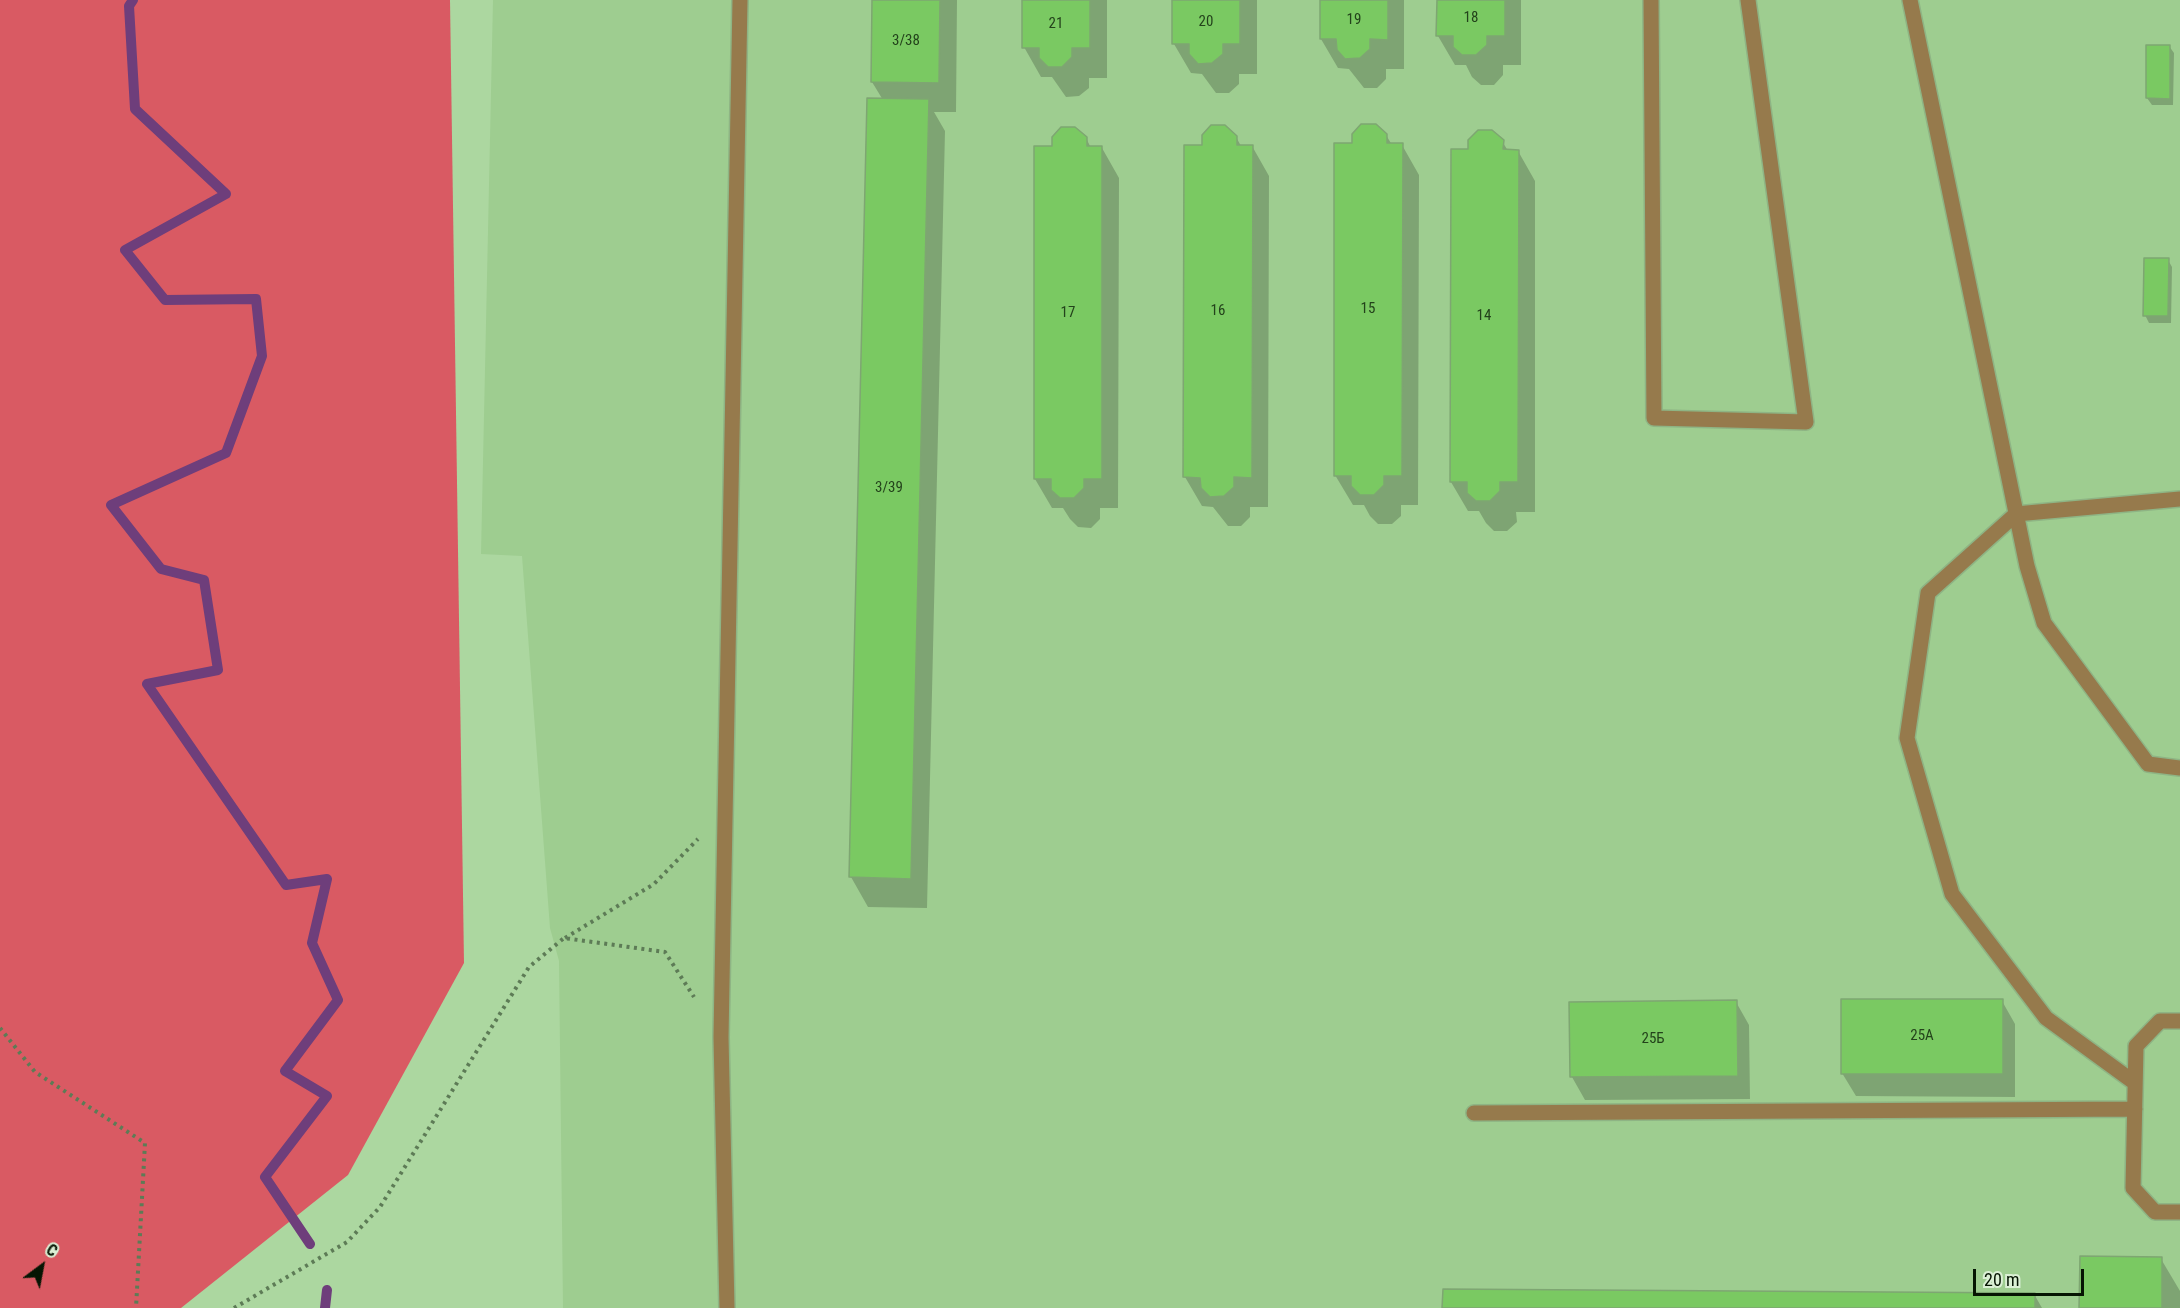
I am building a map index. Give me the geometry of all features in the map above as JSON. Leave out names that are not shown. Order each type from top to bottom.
[{"type":"lane","points":[[727,1308],[721,1037],[740,0]]},
{"type":"lane","points":[[1651,0],[1654,418],[1806,422],[1748,0]]},
{"type":"lane","points":[[1910,0],[2027,566],[2044,623],[2148,764],[2180,768]]},
{"type":"lane","points":[[2135,1083],[2046,1018],[1952,894],[1908,738],[1928,593],[2016,514],[2180,499]]},
{"type":"lane","points":[[2180,1021],[2160,1021],[2136,1046],[2133,1188],[2155,1212],[2180,1212]]},
{"type":"lane","points":[[1474,1113],[2135,1109]]},
{"type":"path","points":[[234,1308],[347,1242],[380,1207],[529,967],[564,938],[654,884],[725,812]]},
{"type":"path","points":[[564,938],[665,952],[696,1000]]},
{"type":"path","points":[[0,1028],[35,1072],[145,1143],[136,1308]]},
{"type":"shaded area","points":[[0,0],[450,0],[464,963],[348,1175],[181,1308],[0,1308]]},
{"type":"shaded area","points":[[493,0],[2180,0],[2180,1308],[563,1308],[559,961],[550,928],[522,556],[481,554]]},
{"type":"building","points":[[872,0],[940,0],[939,83],[871,82]]},
{"type":"building","points":[[1022,0],[1090,0],[1090,48],[1072,48],[1072,57],[1062,67],[1048,67],[1039,58],[1039,48],[1022,48]]},
{"type":"building","points":[[1172,0],[1240,0],[1240,44],[1223,44],[1223,54],[1212,63],[1198,64],[1189,54],[1189,44],[1172,44]]},
{"type":"building","points":[[1320,0],[1388,0],[1388,40],[1370,39],[1370,49],[1360,58],[1345,59],[1337,50],[1336,39],[1320,39]]},
{"type":"building","points":[[1437,0],[1505,0],[1505,36],[1487,36],[1487,45],[1476,55],[1462,55],[1453,47],[1453,36],[1436,36]]},
{"type":"building","points":[[2146,45],[2170,45],[2170,99],[2146,98]]},
{"type":"building","points":[[867,98],[929,99],[911,879],[849,877]]},
{"type":"building","points":[[1361,124],[1376,124],[1387,134],[1387,143],[1403,143],[1402,476],[1384,476],[1384,485],[1374,495],[1360,495],[1351,486],[1351,476],[1334,476],[1334,143],[1352,143],[1352,134]]},
{"type":"building","points":[[1211,125],[1225,125],[1237,136],[1237,145],[1253,145],[1252,478],[1234,477],[1234,487],[1224,496],[1210,497],[1201,488],[1200,478],[1183,477],[1184,145],[1202,145],[1202,135]]},
{"type":"building","points":[[1061,127],[1075,127],[1087,137],[1087,146],[1102,146],[1102,479],[1084,479],[1084,488],[1074,498],[1060,498],[1051,490],[1051,479],[1034,479],[1034,146],[1052,146],[1052,137]]},
{"type":"building","points":[[1478,130],[1492,130],[1504,140],[1503,149],[1519,150],[1518,482],[1500,482],[1500,491],[1490,501],[1476,501],[1467,493],[1467,482],[1450,482],[1451,149],[1468,149],[1468,140]]},
{"type":"building","points":[[2144,258],[2169,258],[2168,316],[2143,316]]},
{"type":"building","points":[[1841,999],[2003,999],[2003,1074],[1841,1074]]},
{"type":"building","points":[[1737,1000],[1738,1076],[1570,1077],[1569,1002]]},
{"type":"building","points":[[2080,1256],[2162,1257],[2162,1308],[2079,1308]]},
{"type":"building","points":[[1443,1289],[2035,1293],[2035,1308],[1442,1308]]},
{"type":"waterway","points":[[133,0],[129,6],[135,109],[226,194],[125,250],[165,300],[256,299],[262,356],[226,453],[111,505],[161,569],[204,580],[218,670],[147,684],[286,885],[327,879],[312,943],[338,1000],[285,1071],[327,1096],[265,1177],[310,1244]]},
{"type":"waterway","points":[[325,1308],[327,1290]]}]
